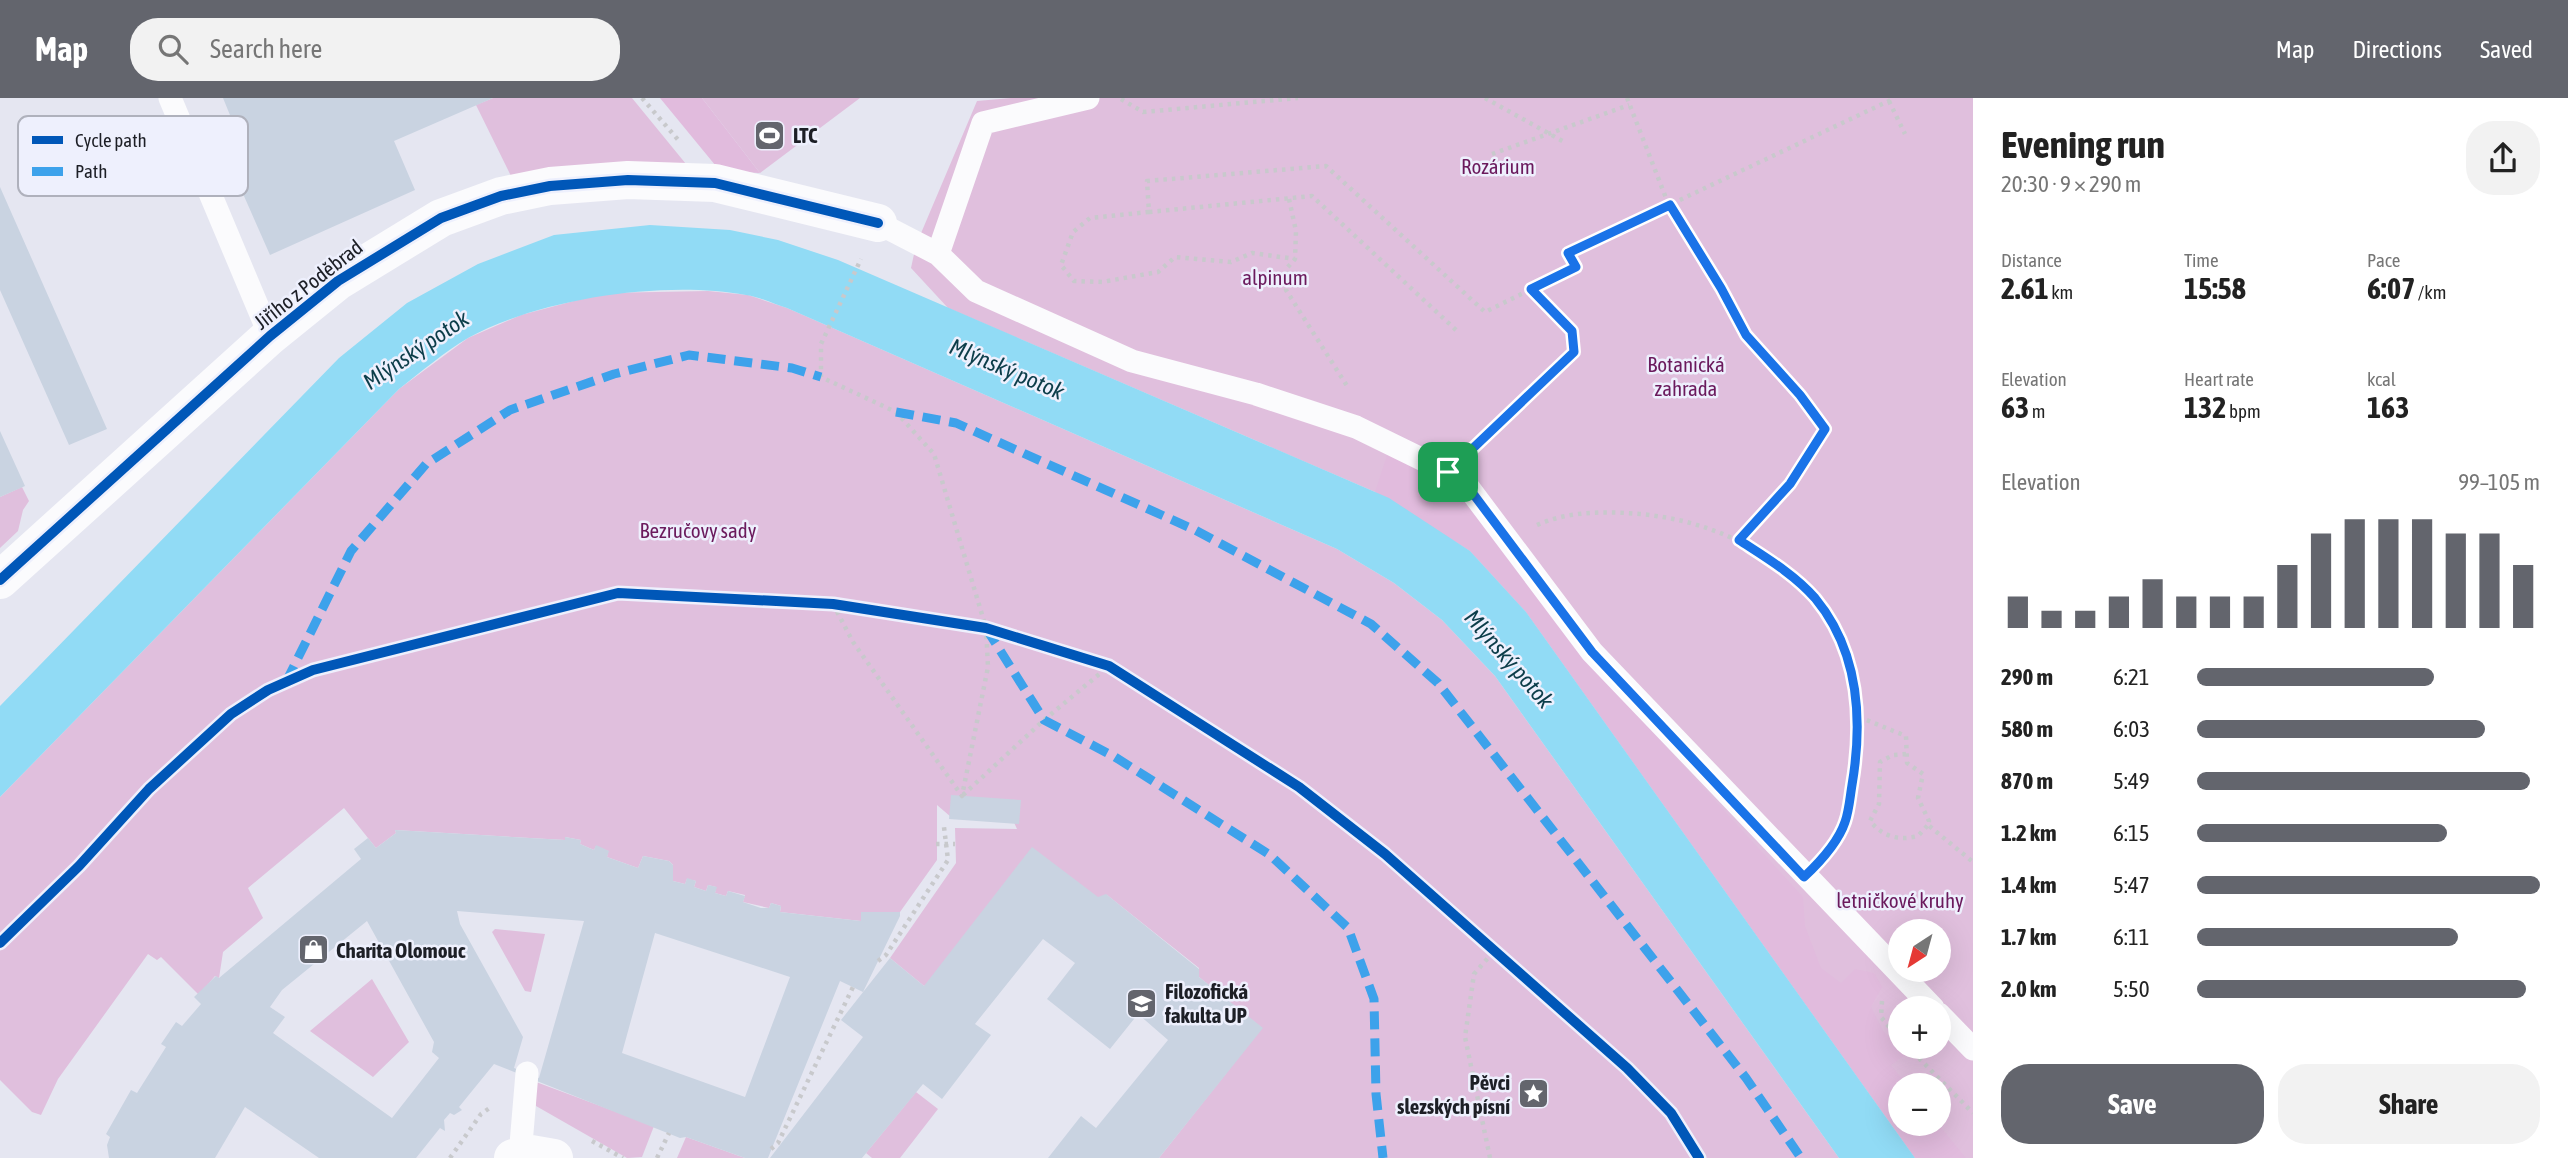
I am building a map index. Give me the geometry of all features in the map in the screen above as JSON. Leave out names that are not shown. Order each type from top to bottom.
[{"type":"street","name":"Jiřího z Poděbrad","points":[[0,580],[270,336],[338,281],[393,244],[441,218],[501,196],[550,186],[628,180],[715,183],[871,239]]},
{"type":"lane","points":[[170,98],[178,116]]},
{"type":"lane","points":[[938,254],[983,123],[1088,98]]},
{"type":"lane","points":[[211,196],[270,336]]},
{"type":"lane","points":[[871,239],[938,254],[976,291],[1132,361],[1256,394],[1356,427],[1448,472],[1468,487],[1592,652],[1804,877],[1921,996]]},
{"type":"lane","points":[[1951,1026],[1973,1049]]},
{"type":"lane","points":[[527,1073],[529,1157]]},
{"type":"path","points":[[1120,98],[1143,112],[1298,98]]},
{"type":"path","points":[[1485,98],[1566,143]]},
{"type":"path","points":[[1627,98],[1670,205],[1721,288],[1746,335],[1800,395],[1825,429],[1790,484],[1739,540]]},
{"type":"path","points":[[1150,212],[1147,181],[1326,166],[1485,312],[1576,267],[1568,253],[1895,98]]},
{"type":"path","points":[[1889,101],[1905,134]]},
{"type":"path","points":[[1492,154],[1629,105]]},
{"type":"path","points":[[1295,260],[1252,253],[1231,262],[1175,257],[1158,272],[1102,282],[1074,281],[1061,265],[1073,232],[1090,218],[1312,196],[1455,330]]},
{"type":"path","points":[[1289,199],[1296,231],[1295,260],[1287,268],[1286,290],[1353,395],[1356,427]]},
{"type":"path","points":[[871,239],[821,344],[821,376],[896,412],[934,454],[986,628],[988,667],[962,796]]},
{"type":"path","points":[[1448,472],[1574,352],[1572,331],[1531,289]]},
{"type":"path","points":[[1506,539],[1560,515],[1618,512],[1678,518],[1739,540],[1779,565],[1815,599],[1851,667],[1859,717],[1856,761],[1845,823],[1822,860],[1804,877]]},
{"type":"path","points":[[819,603],[846,606]]},
{"type":"path","points":[[833,604],[853,642],[962,796]]},
{"type":"path","points":[[973,626],[998,632]]},
{"type":"path","points":[[1096,662],[1120,673]]},
{"type":"path","points":[[962,796],[1044,720],[1108,666]]},
{"type":"path","points":[[1859,717],[1906,736],[1907,763],[1923,774],[1918,798],[1929,821],[1928,825],[1918,836],[1895,839],[1870,821],[1879,804],[1880,762],[1893,755],[1906,754]]},
{"type":"path","points":[[1928,825],[1973,862]]},
{"type":"path","points":[[878,961],[886,955],[948,860],[944,827]]},
{"type":"path","points":[[936,844],[955,844]]},
{"type":"path","points":[[1484,942],[1504,960]]},
{"type":"path","points":[[1490,1158],[1465,1037],[1474,974],[1494,951]]},
{"type":"path","points":[[771,1149],[778,1143],[853,987]]},
{"type":"path","points":[[1920,1059],[1973,1113]]},
{"type":"path","points":[[657,1158],[668,1133]]},
{"type":"green space","points":[[493,98],[632,98],[686,164],[512,178],[476,105]]},
{"type":"green space","name":"LTC","points":[[702,98],[860,98],[760,173]]},
{"type":"green space","name":"Botanická zahrada","points":[[1011,98],[1973,98],[1973,1158],[1915,1158],[1899,1136],[1951,1136],[1951,1073],[1888,1073],[1888,1120],[1526,612],[1470,551],[1389,498],[948,308],[911,268],[916,245],[977,101]]},
{"type":"green space","name":"Bezručovy sady","points":[[708,291],[748,295],[787,308],[1337,549],[1394,583],[1442,620],[1495,676],[1839,1158],[1159,1158],[1262,1028],[1199,977],[1199,968],[1107,895],[924,986],[890,958],[956,863],[955,828],[1017,829],[1012,818],[951,817],[937,805],[937,860],[900,912],[862,912],[861,921],[780,912],[781,906],[771,903],[769,908],[743,902],[745,895],[728,891],[726,896],[715,893],[716,887],[708,885],[706,891],[694,887],[696,881],[687,879],[685,884],[673,881],[673,865],[669,861],[643,856],[638,868],[607,857],[608,851],[596,846],[594,850],[580,844],[581,840],[565,837],[565,840],[395,830],[396,833],[376,848],[344,808],[248,888],[263,918],[223,952],[219,978],[215,976],[199,995],[161,957],[157,960],[148,954],[58,1079],[41,1115],[32,1112],[0,1080],[0,797],[399,389],[468,338],[521,315],[604,293]]},
{"type":"green space","points":[[22,487],[29,501],[23,510],[18,531],[0,548],[0,497]]},
{"type":"green space","points":[[495,929],[545,934],[531,992],[525,991],[492,932]]},
{"type":"green space","points":[[372,979],[409,1042],[373,1077],[310,1031]]},
{"type":"green space","points":[[536,1082],[654,1126],[642,1157],[627,1158],[536,1106]]},
{"type":"green space","points":[[916,1092],[938,1109],[900,1158],[872,1158],[866,1153]]},
{"type":"green space","points":[[686,1137],[745,1158],[677,1158]]},
{"type":"shaded area","points":[[660,98],[702,98],[760,173],[720,171]]},
{"type":"shaded area","points":[[1388,452],[1465,494],[1584,657],[1803,897],[1805,926],[1821,968],[1841,983],[1855,969],[1874,973],[1882,987],[1871,1007],[1888,1036],[1888,1059],[1900,1059],[1891,1065],[1897,1073],[1888,1073],[1888,1120],[1526,612],[1470,551],[1375,492]]},
{"type":"shaded area","points":[[1899,1136],[1948,1136],[1966,1158],[1915,1158]]},
{"type":"water","name":"Mlýnský potok","points":[[650,225],[730,230],[778,240],[838,260],[1389,498],[1470,551],[1526,612],[1888,1120],[1888,1136],[1899,1136],[1915,1158],[1839,1158],[1495,676],[1442,620],[1394,583],[1337,549],[787,308],[751,296],[678,290],[604,296],[531,312],[498,324],[459,344],[399,389],[0,797],[0,706],[339,358],[407,303],[478,264],[554,235]]},
{"type":"building","points":[[223,98],[493,98],[394,141],[415,190],[270,255],[244,196],[248,196],[248,116],[230,116]]},
{"type":"building","points":[[0,187],[107,429],[69,445],[0,290]]},
{"type":"building","points":[[0,431],[25,486],[0,497]]},
{"type":"building","points":[[951,795],[1021,800],[1019,824],[949,819]]},
{"type":"building","points":[[395,830],[565,840],[565,837],[581,840],[580,844],[594,850],[596,845],[609,851],[607,857],[638,868],[643,856],[669,861],[673,865],[673,881],[685,884],[687,878],[696,881],[694,887],[706,891],[708,885],[717,887],[715,893],[726,896],[728,891],[745,896],[743,902],[761,908],[769,908],[771,903],[781,906],[780,912],[861,921],[861,912],[900,912],[900,916],[863,992],[840,981],[768,1158],[745,1158],[686,1137],[680,1138],[494,1064],[459,1107],[462,1110],[454,1115],[450,1113],[444,1120],[445,1131],[440,1128],[416,1158],[319,1158],[245,1107],[215,1158],[109,1158],[107,1145],[110,1137],[106,1134],[131,1090],[137,1093],[166,1047],[161,1044],[176,1022],[182,1026],[201,1004],[194,997],[216,976],[219,978],[361,859],[354,849],[368,838],[376,848],[396,833]],"holes":[[[457,911],[584,921],[539,1078],[514,1068],[523,1037],[460,924]],[[367,921],[434,1042],[432,1052],[439,1058],[392,1118],[273,1033],[285,1017],[270,1007],[282,990]],[[655,933],[790,977],[745,1097],[622,1053]]]},
{"type":"building","name":"Filozofická fakulta UP","points":[[1032,847],[1098,897],[1106,894],[1199,969],[1199,977],[1263,1028],[1159,1158],[1048,1158],[1081,1116],[1096,1128],[1168,1040],[1138,1014],[1110,1049],[1047,999],[1075,963],[1043,939],[975,1024],[991,1035],[942,1099],[923,1084],[862,1158],[770,1158],[863,1037],[841,1020],[890,958],[924,986]]},
{"type":"marked path","points":[[286,682],[351,551],[426,464],[510,410],[614,374],[689,355],[792,368],[821,377]]},
{"type":"marked path","points":[[896,412],[956,423],[1195,530],[1371,624],[1438,683],[1746,1078],[1801,1158]]},
{"type":"marked path","points":[[986,628],[1044,720],[1115,757],[1270,855],[1348,928],[1374,999],[1376,1094],[1383,1158]]},
{"type":"cycle path","points":[[0,580],[270,336],[338,281],[441,218],[501,196],[550,186],[628,180],[715,183],[878,223]]},
{"type":"cycle path","points":[[0,943],[79,866],[149,789],[231,714],[268,690],[313,670],[618,593],[833,604],[986,628],[1109,666],[1299,787],[1385,854],[1627,1068],[1671,1113],[1699,1158]]},
{"type":"place","name":"LTC","points":[[770,135]]},
{"type":"place","name":"Charita Olomouc","points":[[313,950]]},
{"type":"place","name":"Filozofická fakulta UP","points":[[1142,1003]]},
{"type":"place","name":"Pěvci slezských písní","points":[[1533,1094]]},
{"type":"route","points":[[1670,205],[1721,288],[1746,335],[1800,395],[1825,429],[1790,484],[1739,540],[1779,565],[1815,599],[1836,634],[1851,667],[1859,717],[1856,761],[1845,823],[1822,860],[1804,877],[1592,652],[1468,487],[1448,472],[1574,352],[1572,331],[1531,289],[1576,267],[1568,253],[1670,205]]},
{"type":"park label","name":"Rozárium","points":[[1498,166]]},
{"type":"park label","name":"alpinum","points":[[1275,277]]},
{"type":"park label","name":"letničkové kruhy","points":[[1900,900]]}]
